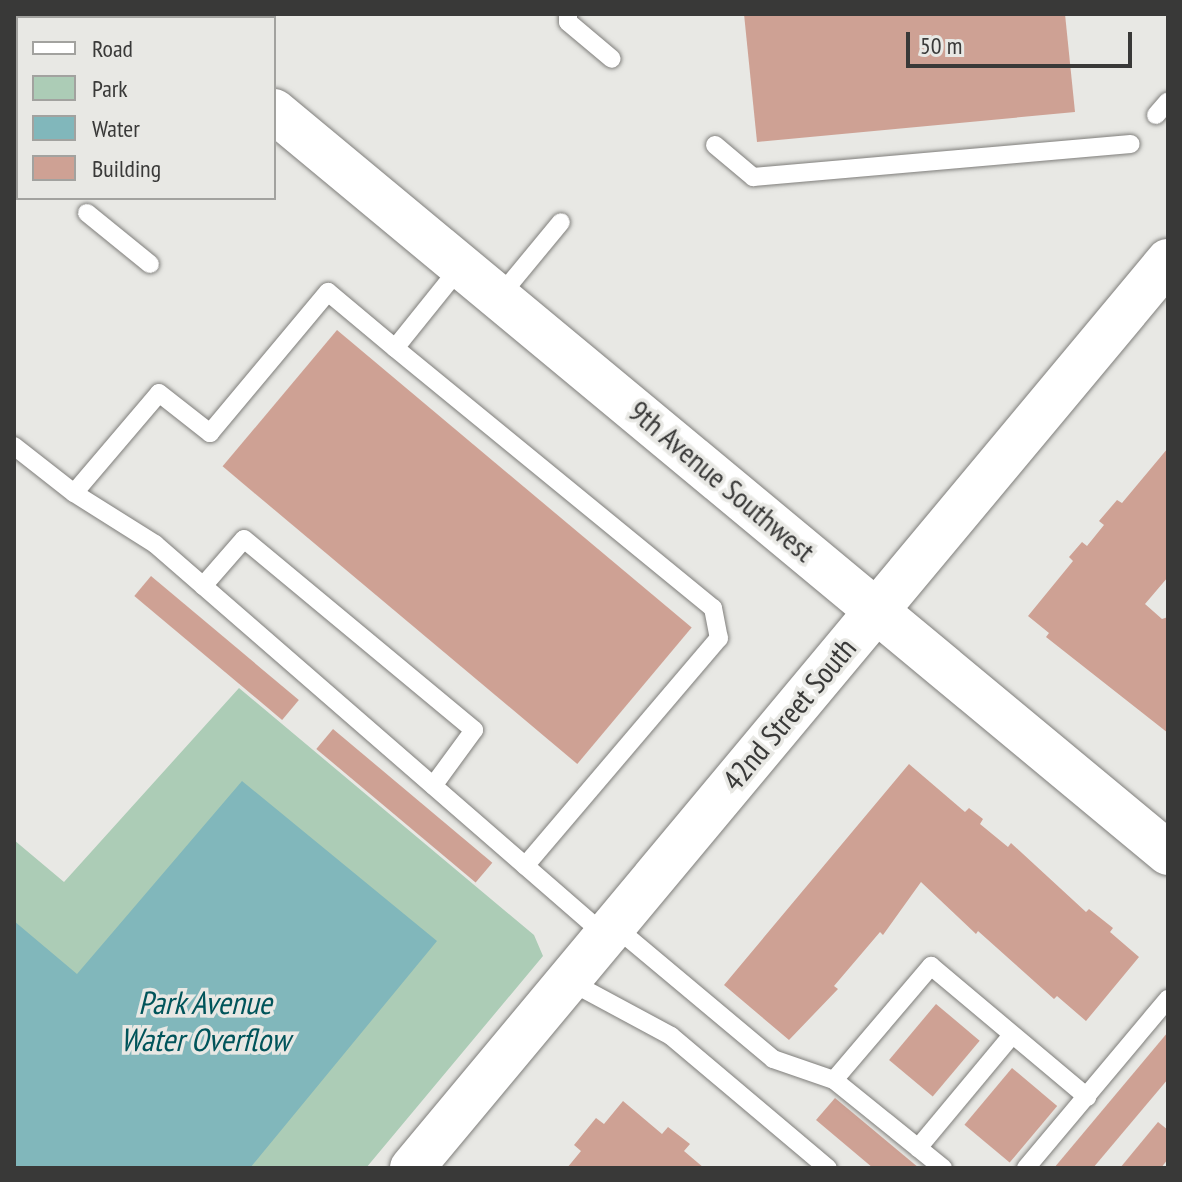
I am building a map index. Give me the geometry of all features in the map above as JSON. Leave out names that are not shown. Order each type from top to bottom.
[{"type":"street","name":"9th Avenue Southwest","points":[[276,113],[1168,853]]},
{"type":"street","name":"42nd Street South","points":[[412,1168],[1168,261]]},
{"type":"lane","points":[[568,14],[568,22],[612,59]]},
{"type":"lane","points":[[715,145],[753,177],[1131,144]]},
{"type":"lane","points":[[87,213],[150,264]]},
{"type":"lane","points":[[499,297],[561,222]]},
{"type":"lane","points":[[395,348],[461,266]]},
{"type":"lane","points":[[74,493],[159,393],[210,433],[328,292],[713,608],[719,638],[525,866]]},
{"type":"lane","points":[[14,446],[74,493],[155,544],[525,866],[773,1059],[834,1080],[943,1168]]},
{"type":"lane","points":[[203,586],[244,539],[474,730],[433,786]]},
{"type":"lane","points":[[834,1080],[931,966],[1087,1097]]},
{"type":"lane","points":[[568,980],[671,1036],[828,1168]]},
{"type":"lane","points":[[1026,1168],[1168,999]]},
{"type":"lane","points":[[918,1148],[1012,1035]]},
{"type":"green space","points":[[239,688],[534,935],[543,956],[366,1168],[14,1168],[14,840],[64,882]]},
{"type":"water","name":"Park Avenue Water Overflow","points":[[242,781],[437,941],[250,1168],[14,1168],[14,921],[77,974]]},
{"type":"building","points":[[744,14],[1065,14],[1075,112],[757,142]]},
{"type":"building","points":[[337,330],[692,628],[577,764],[223,466]]},
{"type":"building","points":[[1168,448],[1168,577],[1145,604],[1162,619],[1168,617],[1168,733],[1046,637],[1049,633],[1028,616],[1073,561],[1069,557],[1082,542],[1087,546],[1104,525],[1099,521],[1117,500],[1122,503]]},
{"type":"building","points":[[151,576],[299,700],[282,720],[134,596]]},
{"type":"building","points":[[333,729],[492,863],[476,883],[316,749]]},
{"type":"building","points":[[909,764],[965,812],[969,808],[983,819],[980,824],[1008,847],[1011,843],[1086,912],[1089,909],[1113,928],[1110,932],[1139,957],[1086,1021],[1057,996],[1054,999],[978,931],[976,934],[921,882],[883,935],[880,932],[834,986],[838,989],[789,1040],[724,985]]},
{"type":"building","points":[[936,1004],[980,1041],[933,1097],[889,1060]]},
{"type":"building","points":[[1168,1032],[1168,1079],[1093,1168],[1054,1168]]},
{"type":"building","points":[[1012,1068],[1057,1106],[1010,1163],[964,1125]]},
{"type":"building","points":[[835,1098],[919,1168],[873,1168],[816,1120]]},
{"type":"building","points":[[623,1101],[662,1134],[668,1127],[690,1144],[684,1151],[704,1168],[567,1168],[581,1151],[574,1145],[596,1118],[604,1124]]},
{"type":"building","points":[[1158,1122],[1168,1130],[1168,1159],[1161,1168],[1120,1168]]}]
